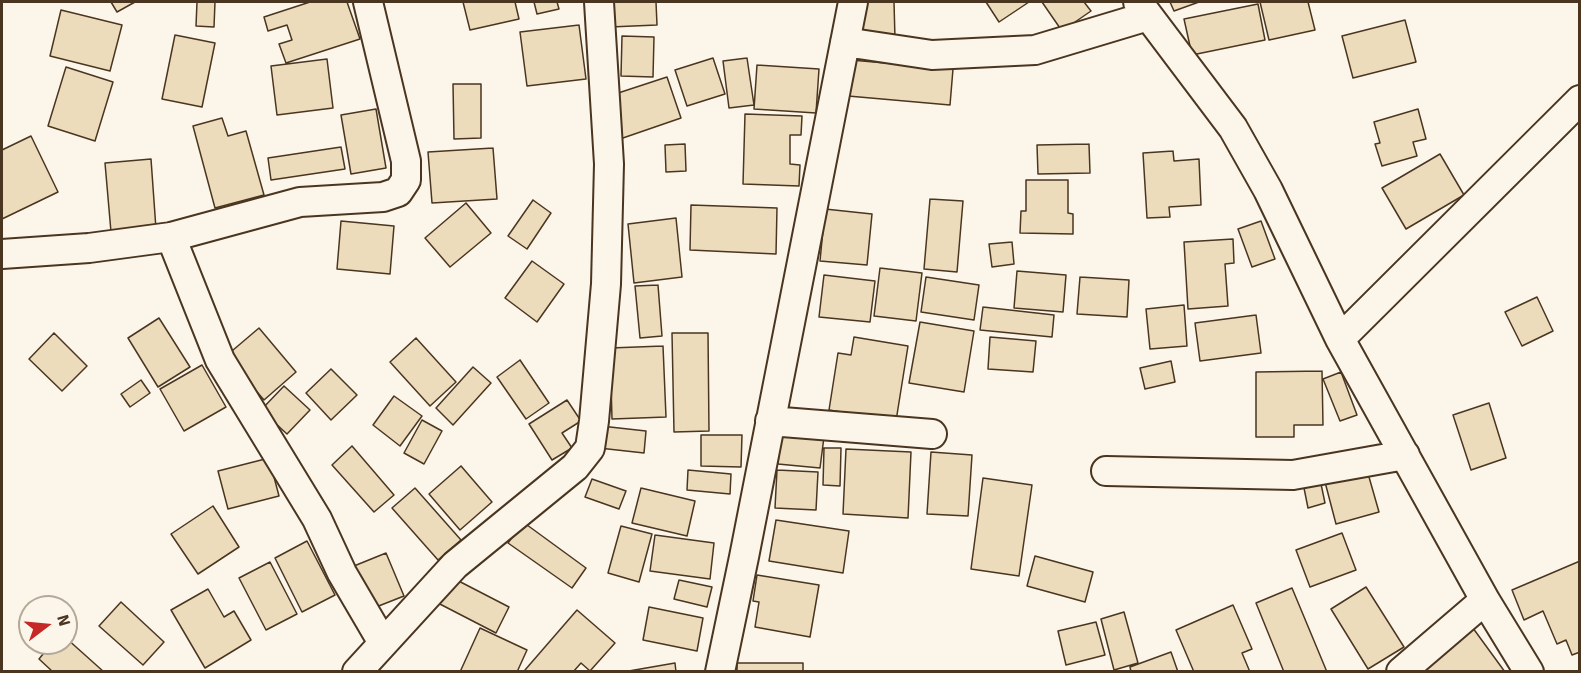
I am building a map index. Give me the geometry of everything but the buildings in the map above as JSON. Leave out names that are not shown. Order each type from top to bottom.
[{"type":"street","points":[[2,254],[89,248],[171,237],[300,202],[383,196],[398,192],[406,180],[406,161],[368,2]]},
{"type":"street","points":[[357,672],[455,565],[576,467],[590,448],[606,284],[609,164],[599,2]]},
{"type":"street","points":[[720,672],[853,2]]},
{"type":"street","points":[[845,42],[932,55],[1035,50],[1143,9],[1233,128],[1268,190],[1340,339],[1485,600],[1529,672]]},
{"type":"street","points":[[1340,339],[1580,100]]},
{"type":"street","points":[[171,237],[220,360],[317,519],[342,573],[383,643]]},
{"type":"street","points":[[770,421],[932,434]]},
{"type":"street","points":[[1106,471],[1293,476],[1405,455]]},
{"type":"street","points":[[1401,672],[1485,600]]}]
